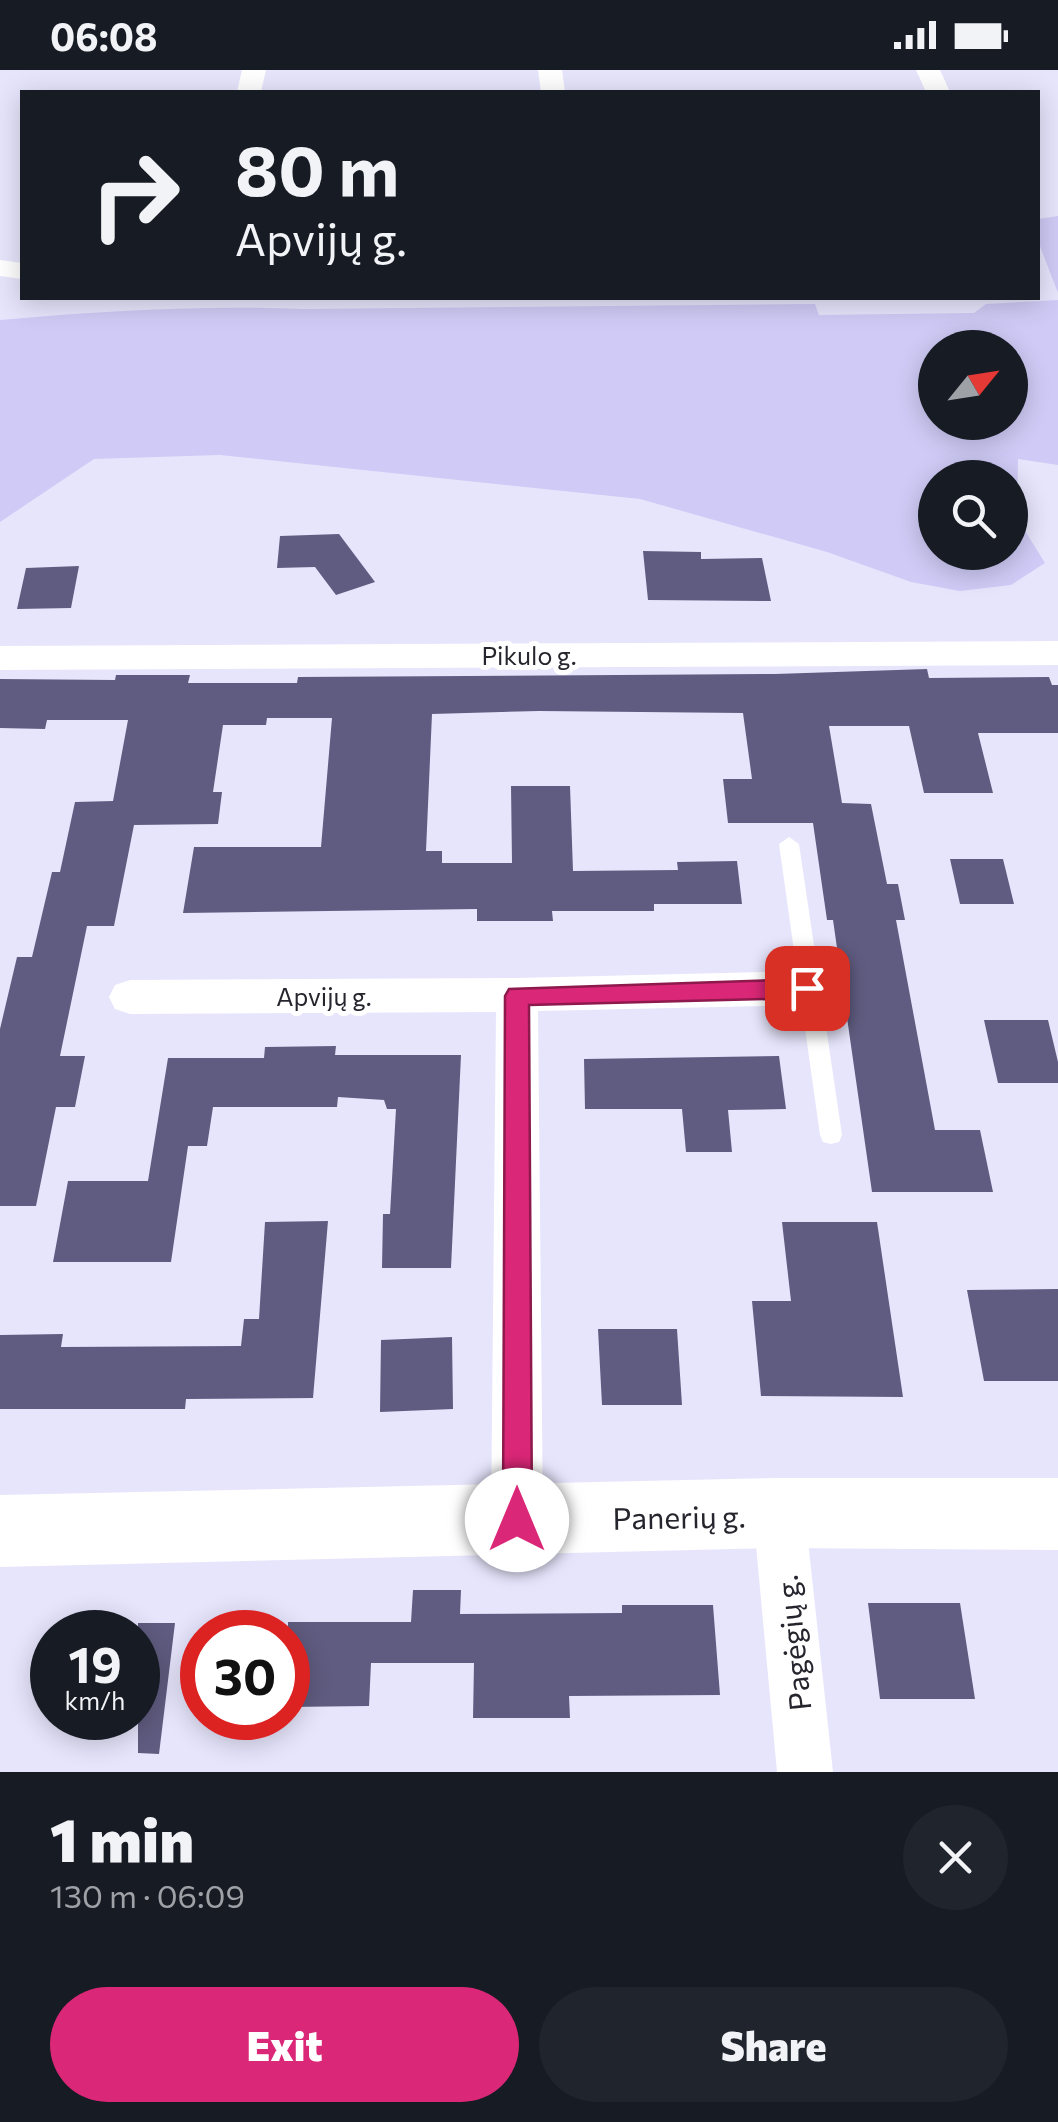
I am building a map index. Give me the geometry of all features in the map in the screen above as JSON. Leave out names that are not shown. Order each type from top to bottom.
[{"type":"main road","name":"Panerių g.","points":[[0,1532],[779,1513],[1058,1514]]},
{"type":"street","name":"Pikulo g.","points":[[0,658],[1058,653]]},
{"type":"street","name":"Apvijų g.","points":[[130,997],[517,996],[807,988]]},
{"type":"street","points":[[517,996],[517,1520]]},
{"type":"street","name":"Pagėgių g.","points":[[779,1513],[805,1772]]},
{"type":"lane","points":[[789,844],[830,1135]]},
{"type":"shaded area","points":[[1058,216],[1058,293],[1040,246],[1040,219]]},
{"type":"shaded area","points":[[1058,300],[1058,465],[1018,459],[918,460],[918,570],[1028,570],[1028,536],[1045,563],[1011,585],[960,591],[911,582],[827,552],[640,499],[220,455],[94,459],[0,522],[0,320],[228,308],[815,304],[819,315],[974,313],[986,304]]},
{"type":"building","points":[[339,534],[375,582],[336,595],[315,567],[277,568],[280,536]]},
{"type":"building","points":[[643,551],[701,552],[701,559],[762,558],[771,601],[648,600]]},
{"type":"building","points":[[79,566],[71,608],[17,609],[26,568]]},
{"type":"building","points":[[927,669],[929,678],[1049,677],[1052,685],[1058,685],[1058,733],[978,733],[993,793],[924,793],[909,726],[829,726],[842,803],[871,804],[887,884],[898,884],[905,920],[896,920],[935,1130],[980,1130],[993,1192],[872,1192],[833,920],[827,920],[813,823],[728,823],[723,779],[752,779],[743,713],[539,711],[432,714],[426,851],[442,851],[442,863],[512,863],[511,786],[570,786],[573,871],[678,870],[677,862],[737,861],[742,904],[654,904],[654,911],[552,911],[553,921],[477,921],[477,909],[183,913],[194,847],[321,847],[332,718],[267,718],[266,725],[223,725],[213,792],[222,792],[218,824],[134,825],[114,926],[87,926],[60,1056],[85,1056],[75,1107],[56,1107],[36,1206],[0,1206],[0,1029],[17,957],[32,957],[52,872],[60,872],[75,802],[113,801],[128,720],[47,720],[45,729],[0,728],[0,679],[115,680],[116,675],[190,675],[188,683],[297,683],[298,677],[775,674]]},
{"type":"building","points":[[950,859],[1003,859],[1014,904],[960,904]]},
{"type":"building","points":[[984,1020],[1048,1020],[1058,1062],[1058,1083],[998,1083]]},
{"type":"building","points":[[336,1046],[335,1055],[461,1055],[451,1268],[382,1268],[383,1214],[390,1214],[396,1109],[387,1109],[384,1100],[338,1097],[337,1107],[213,1107],[207,1146],[188,1146],[171,1262],[53,1262],[68,1181],[148,1181],[168,1058],[264,1058],[265,1047]]},
{"type":"building","points":[[779,1056],[786,1109],[728,1110],[732,1152],[686,1152],[682,1109],[585,1109],[584,1059]]},
{"type":"building","points":[[328,1221],[313,1398],[186,1399],[185,1409],[0,1409],[0,1335],[63,1334],[61,1347],[241,1346],[244,1319],[259,1319],[265,1222]]},
{"type":"building","points":[[782,1222],[877,1222],[903,1397],[761,1396],[752,1301],[791,1301]]},
{"type":"building","points":[[1058,1289],[1058,1381],[984,1381],[967,1290]]},
{"type":"building","points":[[598,1329],[677,1329],[682,1405],[602,1405]]},
{"type":"building","points":[[452,1337],[453,1409],[380,1412],[381,1340]]},
{"type":"building","points":[[413,1590],[461,1590],[460,1614],[622,1613],[622,1605],[713,1605],[720,1695],[569,1696],[570,1718],[473,1718],[474,1663],[371,1663],[369,1706],[310,1707],[310,1622],[411,1622]]},
{"type":"building","points":[[868,1603],[960,1603],[975,1699],[880,1699]]},
{"type":"building","points":[[160,1623],[175,1623],[159,1754],[138,1753],[138,1740],[160,1740]]},
{"type":"route","points":[[517,1520],[517,996],[807,988]]}]
